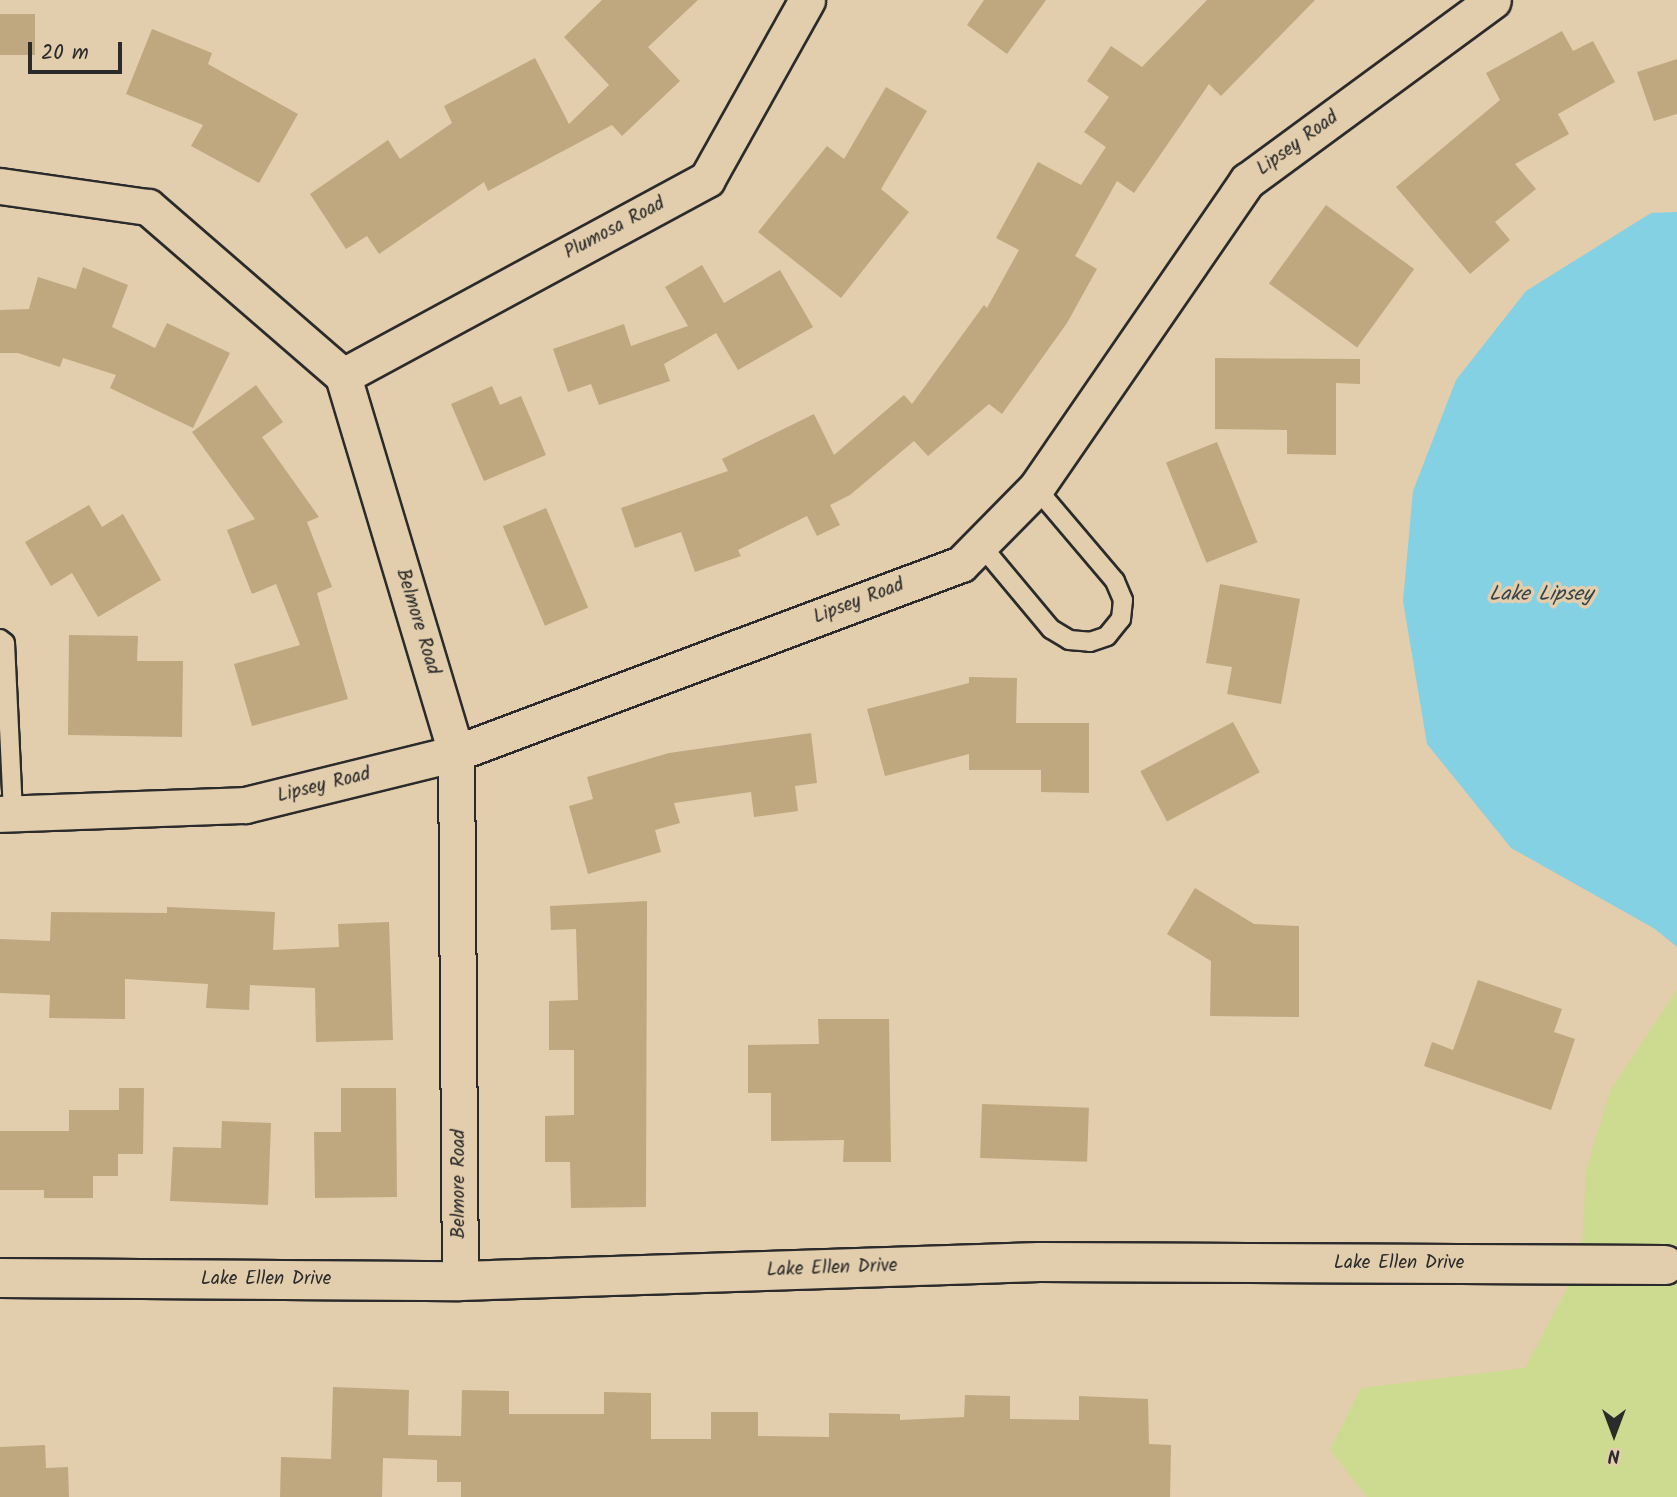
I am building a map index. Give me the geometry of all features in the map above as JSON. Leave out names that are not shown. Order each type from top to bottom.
[{"type":"street","name":"Plumosa Road","points":[[343,376],[707,179],[807,0]]},
{"type":"street","name":"Lipsey Road","points":[[6,814],[245,805],[456,753],[961,564],[1036,488],[1247,181],[1493,0]]},
{"type":"street","points":[[0,186],[148,207],[343,376]]},
{"type":"street","name":"Belmore Road","points":[[343,376],[456,753],[460,1281]]},
{"type":"street","name":"Lake Ellen Drive","points":[[0,1278],[460,1281],[1040,1262],[1665,1265]]},
{"type":"lane","points":[[980,544],[1051,629],[1080,641],[1107,636],[1121,619],[1123,600],[1115,581],[1036,488]]},
{"type":"lane","points":[[0,639],[5,643],[6,814]]},
{"type":"green space","points":[[1677,990],[1677,1246],[1582,1246],[1586,1171],[1610,1091]]},
{"type":"green space","points":[[1570,1283],[1677,1283],[1677,1497],[1367,1497],[1330,1450],[1361,1388],[1525,1368]]},
{"type":"water","name":"Lake Lipsey","points":[[1677,212],[1677,947],[1655,929],[1511,848],[1427,744],[1403,601],[1413,491],[1456,380],[1526,291],[1651,213]]},
{"type":"building","points":[[602,0],[698,0],[648,47],[680,81],[622,136],[612,125],[488,191],[484,182],[379,254],[367,236],[346,249],[310,194],[388,140],[400,159],[452,123],[444,106],[535,58],[569,124],[609,85],[564,37]]},
{"type":"building","points":[[984,0],[1046,0],[1007,54],[967,25]]},
{"type":"building","points":[[1207,0],[1315,0],[1221,96],[1209,84],[1134,193],[1117,181],[1075,256],[1097,269],[1067,323],[1002,414],[989,404],[928,456],[914,441],[850,495],[830,505],[840,525],[817,536],[807,516],[738,550],[741,556],[695,572],[681,532],[635,548],[621,508],[728,471],[722,459],[814,414],[834,455],[904,395],[912,404],[984,305],[987,308],[1019,250],[996,238],[1038,162],[1081,185],[1106,147],[1084,132],[1109,97],[1087,81],[1111,46],[1142,67]]},
{"type":"building","points":[[0,14],[35,14],[35,55],[0,55]]},
{"type":"building","points":[[152,29],[212,53],[208,64],[298,114],[259,183],[191,146],[203,125],[126,94]]},
{"type":"building","points":[[1562,31],[1573,51],[1593,41],[1615,82],[1558,114],[1569,134],[1515,164],[1536,189],[1495,222],[1510,240],[1470,274],[1396,187],[1500,100],[1486,73]]},
{"type":"building","points":[[1677,59],[1677,114],[1654,121],[1637,72]]},
{"type":"building","points":[[886,87],[927,111],[881,189],[909,212],[841,298],[758,232],[827,146],[844,159]]},
{"type":"building","points":[[1326,205],[1414,269],[1357,348],[1269,283]]},
{"type":"building","points":[[702,265],[724,303],[780,270],[813,327],[738,370],[716,333],[664,364],[670,381],[599,405],[591,384],[568,392],[553,349],[624,324],[631,346],[688,326],[665,287]]},
{"type":"building","points":[[83,267],[128,285],[112,327],[155,348],[167,323],[230,353],[193,428],[110,388],[116,375],[63,358],[60,367],[18,353],[0,353],[0,310],[29,309],[38,277],[76,289]]},
{"type":"building","points":[[1215,358],[1360,359],[1360,384],[1336,383],[1336,455],[1287,454],[1287,430],[1215,429]]},
{"type":"building","points":[[256,385],[283,422],[262,437],[319,517],[307,522],[332,587],[317,593],[348,699],[252,726],[234,664],[300,645],[276,584],[252,594],[227,530],[255,519],[192,432]]},
{"type":"building","points":[[492,386],[500,405],[521,396],[546,455],[484,481],[451,404]]},
{"type":"building","points":[[1217,442],[1257,542],[1206,563],[1166,463]]},
{"type":"building","points":[[89,505],[102,527],[123,514],[161,580],[98,617],[72,573],[51,586],[25,542]]},
{"type":"building","points":[[546,508],[588,607],[545,626],[503,526]]},
{"type":"building","points":[[1220,584],[1300,599],[1281,704],[1227,694],[1232,667],[1206,663]]},
{"type":"building","points":[[69,635],[138,636],[137,661],[183,661],[182,737],[68,735]]},
{"type":"building","points":[[969,677],[1017,678],[1016,723],[1089,723],[1089,793],[1041,792],[1041,770],[969,770],[969,754],[885,776],[867,709],[969,683]]},
{"type":"building","points":[[1233,722],[1260,772],[1167,822],[1140,771]]},
{"type":"building","points":[[811,733],[817,783],[795,786],[798,811],[754,817],[751,792],[674,803],[680,823],[655,830],[661,852],[588,874],[569,806],[593,799],[587,777],[669,753]]},
{"type":"building","points":[[1195,888],[1254,924],[1299,926],[1299,1017],[1210,1016],[1211,961],[1167,934]]},
{"type":"building","points":[[647,901],[646,1207],[571,1208],[570,1162],[545,1162],[545,1116],[574,1115],[574,1050],[549,1050],[549,1001],[578,1000],[576,929],[551,930],[550,906]]},
{"type":"building","points":[[167,907],[275,912],[273,950],[339,947],[338,924],[389,922],[393,1040],[316,1042],[315,988],[250,985],[249,1010],[206,1008],[208,984],[125,979],[125,1019],[49,1018],[50,995],[0,993],[0,939],[50,941],[51,912],[167,913]]},
{"type":"building","points":[[1478,980],[1562,1009],[1554,1032],[1575,1039],[1551,1110],[1424,1066],[1432,1042],[1453,1050]]},
{"type":"building","points":[[818,1019],[889,1019],[891,1162],[843,1162],[844,1140],[771,1141],[771,1093],[748,1093],[748,1045],[819,1044]]},
{"type":"building","points":[[119,1088],[144,1088],[143,1154],[118,1154],[118,1176],[93,1176],[93,1198],[44,1198],[44,1190],[0,1190],[0,1131],[69,1131],[69,1110],[119,1110]]},
{"type":"building","points":[[341,1088],[396,1088],[397,1197],[315,1198],[314,1132],[341,1132]]},
{"type":"building","points":[[982,1104],[1089,1108],[1087,1162],[980,1158]]},
{"type":"building","points":[[222,1121],[271,1123],[268,1205],[170,1201],[173,1147],[221,1148]]},
{"type":"building","points":[[333,1387],[409,1390],[408,1435],[461,1436],[462,1390],[509,1391],[509,1414],[604,1414],[604,1392],[651,1393],[651,1439],[711,1439],[711,1412],[758,1412],[758,1436],[829,1437],[829,1413],[900,1414],[900,1420],[964,1417],[965,1395],[1010,1396],[1010,1419],[1079,1420],[1079,1396],[1148,1399],[1149,1444],[1171,1445],[1170,1497],[461,1497],[461,1482],[437,1482],[437,1460],[383,1458],[382,1497],[280,1497],[281,1457],[331,1459]]},
{"type":"building","points":[[45,1445],[46,1468],[68,1467],[69,1497],[0,1497],[0,1447]]}]
